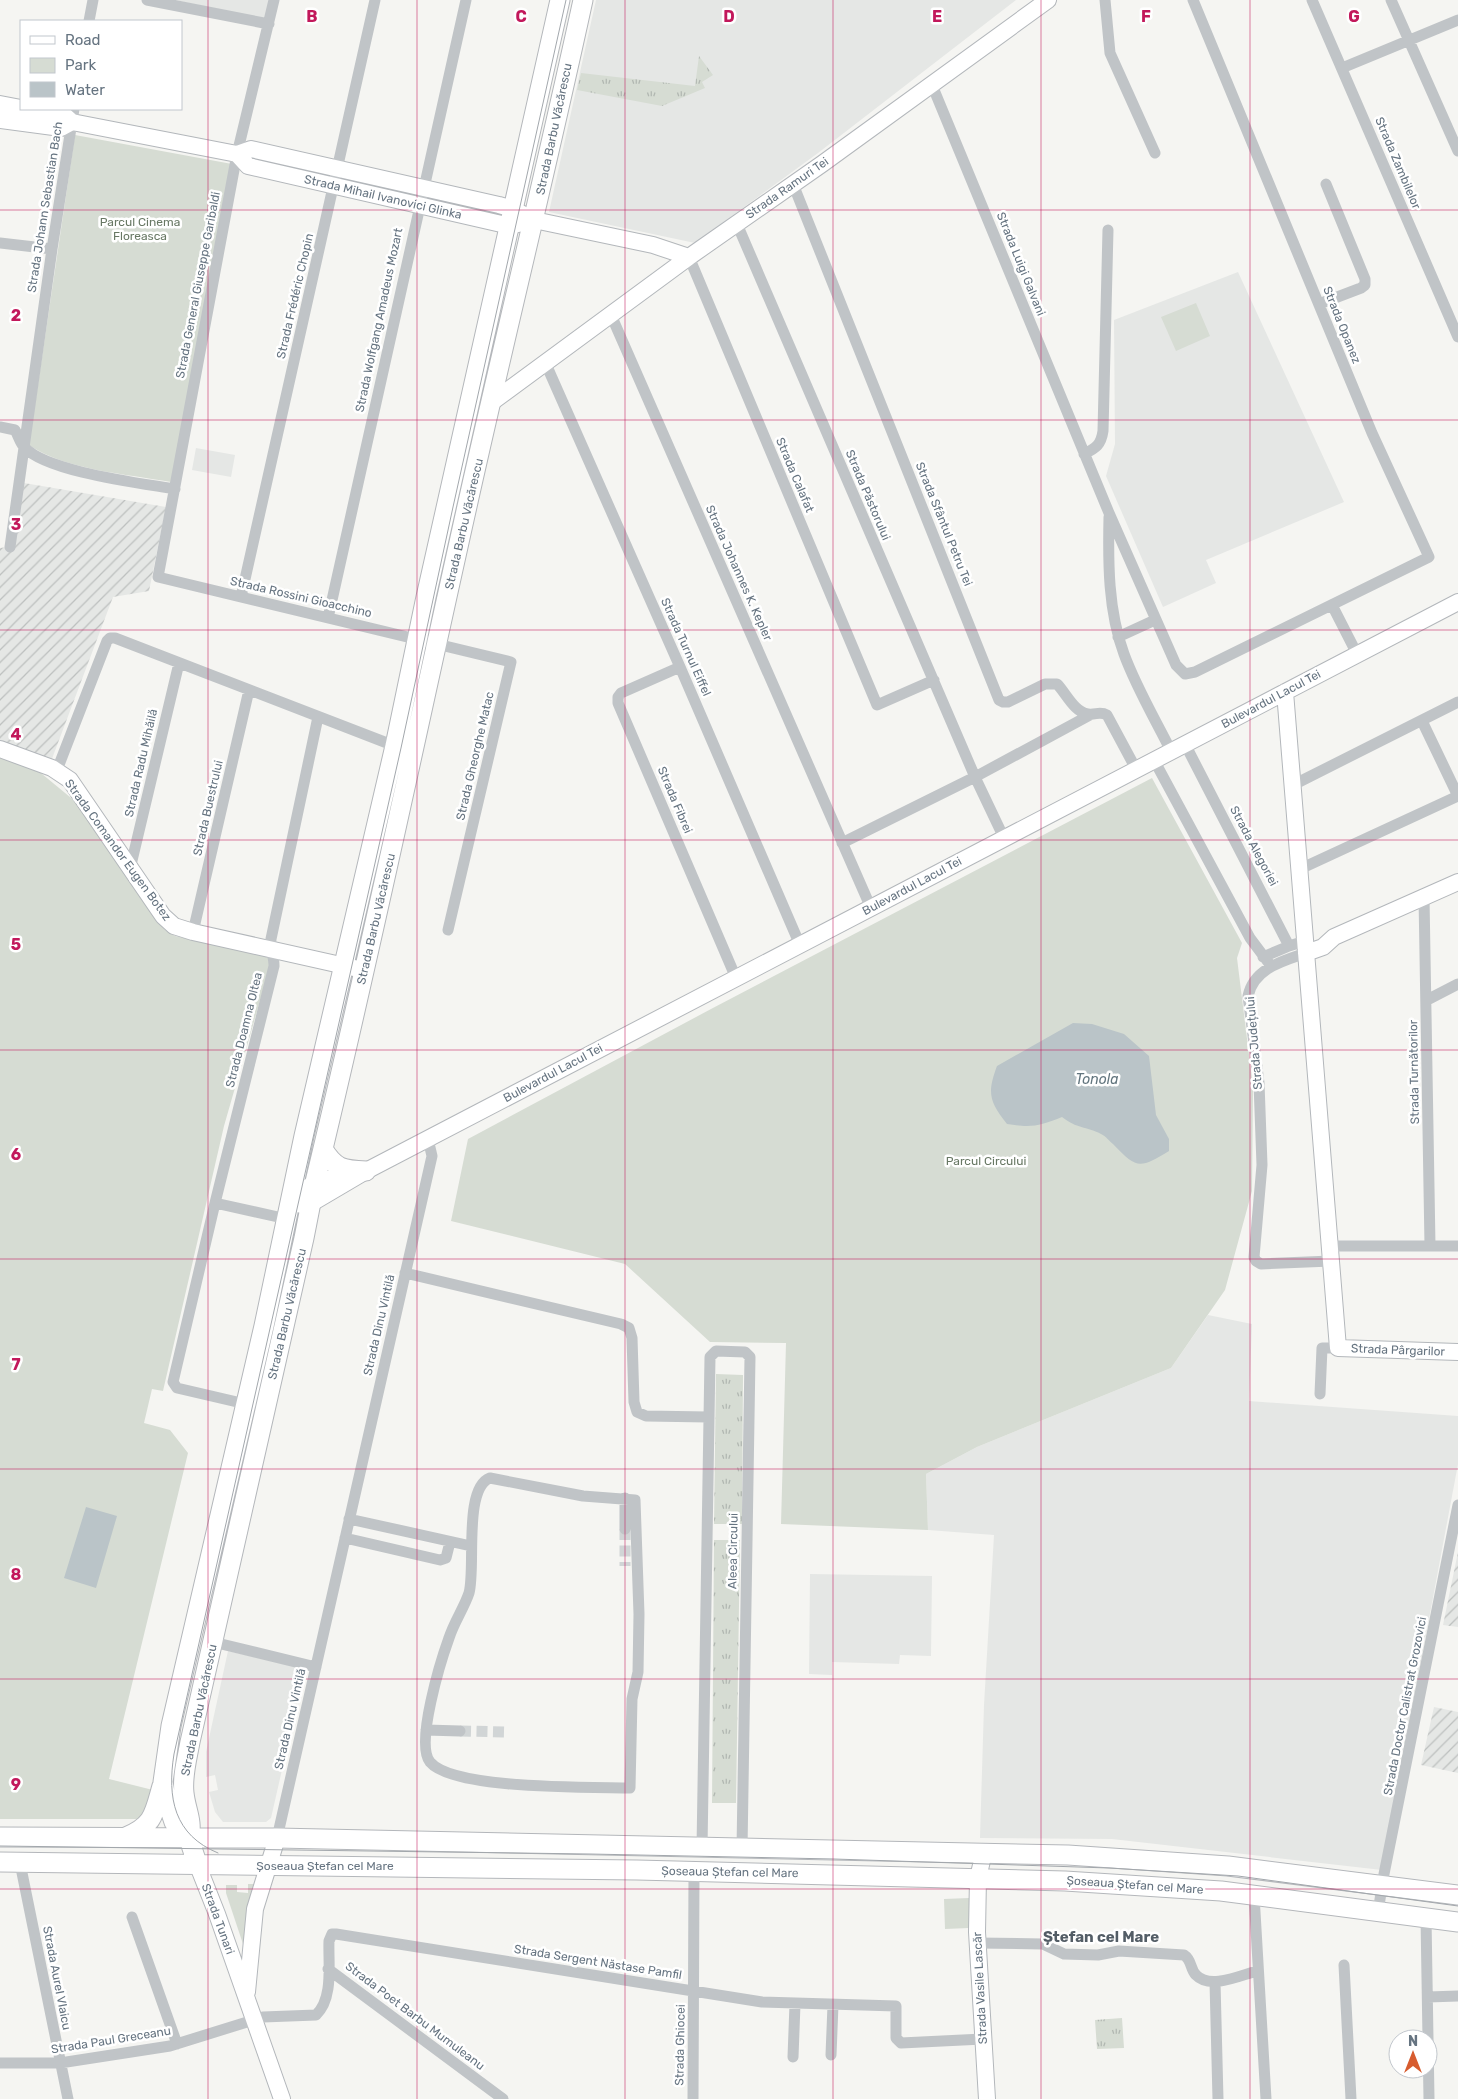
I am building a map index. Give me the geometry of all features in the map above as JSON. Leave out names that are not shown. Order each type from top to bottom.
[{"type":"main road","name":"Strada Barbu Văcărescu","points":[[189,1839],[174,1822],[163,1782],[172,1726],[395,746],[446,507],[560,0]]},
{"type":"main road","name":"Strada Barbu Văcărescu","points":[[189,1839],[191,1822],[184,1793],[184,1773],[310,1204],[414,753],[583,0]]},
{"type":"main road","points":[[323,1149],[328,1158],[338,1166],[366,1171]]},
{"type":"main road","points":[[124,1838],[147,1826],[154,1813],[163,1782]]},
{"type":"main road","name":"Șoseaua Ștefan cel Mare","points":[[0,1837],[277,1838],[1068,1855],[1200,1863],[1458,1895]]},
{"type":"main road","name":"Strada Tunari","points":[[189,1839],[198,1866]]},
{"type":"main road","name":"Șoseaua Ștefan cel Mare","points":[[0,1862],[694,1872],[978,1878],[1135,1884],[1254,1896],[1458,1922]]},
{"type":"street","points":[[89,20],[93,0]]},
{"type":"street","points":[[147,0],[269,24]]},
{"type":"street","name":"Strada General Giuseppe Garibaldi","points":[[158,577],[237,154],[274,0]]},
{"type":"street","name":"Strada Frédéric Chopin","points":[[241,597],[375,0]]},
{"type":"street","name":"Strada Wolfgang Amadeus Mozart","points":[[328,618],[466,0]]},
{"type":"street","name":"Strada Ramuri Tei","points":[[492,402],[688,257],[932,85],[1048,0]]},
{"type":"street","points":[[1105,0],[1110,53],[1155,153]]},
{"type":"street","name":"Strada Opanez","points":[[1154,620],[1176,665],[1185,674],[1195,672],[1430,557],[1372,433],[1193,0]]},
{"type":"street","name":"Strada Zambilelor","points":[[1312,0],[1458,336]]},
{"type":"street","points":[[1391,0],[1458,151]]},
{"type":"street","points":[[1342,68],[1458,20]]},
{"type":"street","name":"Strada Luigi Galvani","points":[[932,85],[1154,620]]},
{"type":"street","points":[[0,104],[20,108]]},
{"type":"street","name":"Strada Mihail Ivanovici Glinka","points":[[36,110],[73,116],[237,154],[251,149],[423,187],[511,217]]},
{"type":"street","name":"Strada Mihail Ivanovici Glinka","points":[[0,120],[61,128],[73,116]]},
{"type":"street","name":"Strada Johann Sebastian Bach","points":[[10,547],[52,249],[73,116]]},
{"type":"street","name":"Strada Mihail Ivanovici Glinka","points":[[237,154],[248,166],[419,205],[534,220],[653,246],[688,257]]},
{"type":"street","name":"Strada Sfântul Petru Tei","points":[[793,184],[999,700],[1008,702],[1046,684],[1057,684],[1075,706],[1090,715],[1100,712],[1108,715],[1136,769]]},
{"type":"street","points":[[1319,304],[1361,288],[1365,284],[1366,278],[1326,184]]},
{"type":"street","name":"Strada Păstorului","points":[[737,224],[975,777],[1004,838]]},
{"type":"street","points":[[1084,454],[1097,447],[1101,441],[1102,432],[1108,230]]},
{"type":"street","points":[[0,243],[52,249]]},
{"type":"street","points":[[653,246],[659,257],[661,270],[654,284]]},
{"type":"street","name":"Strada Calafat","points":[[688,257],[877,705],[934,680]]},
{"type":"street","name":"Strada Johannes K. Kepler","points":[[611,315],[871,908]]},
{"type":"street","name":"Strada Turnul Eiffel","points":[[545,362],[800,945]]},
{"type":"street","points":[[499,372],[507,378],[514,379],[526,376]]},
{"type":"street","points":[[0,427],[15,430],[24,447],[42,459],[78,471],[175,489]]},
{"type":"street","name":"Strada Luigi Galvani","points":[[1108,513],[1110,579],[1118,637],[1131,671],[1178,748]]},
{"type":"street","name":"Strada Rossini Gioacchino","points":[[158,577],[437,644]]},
{"type":"street","name":"Bulevardul Lacul Tei","points":[[310,1204],[428,1138],[1458,602]]},
{"type":"street","points":[[1332,605],[1357,654]]},
{"type":"street","points":[[1118,637],[1154,620]]},
{"type":"street","name":"Strada Comandor Eugen Botez","points":[[363,970],[181,929],[167,921],[74,785],[57,770],[110,638],[115,638],[414,753]]},
{"type":"street","name":"Strada Gheorghe Matac","points":[[437,644],[511,662],[448,930]]},
{"type":"street","name":"Strada Radu Mihăilă","points":[[130,869],[179,663]]},
{"type":"street","name":"Strada Fibrei","points":[[680,667],[620,693],[618,703],[736,978]]},
{"type":"street","name":"Strada Buestrului","points":[[193,932],[249,690]]},
{"type":"street","points":[[1285,692],[1338,1348],[1322,1348],[1320,1394]]},
{"type":"street","points":[[1293,785],[1458,702]]},
{"type":"street","points":[[842,843],[975,777],[1090,715]]},
{"type":"street","name":"Strada Doamna Oltea","points":[[266,1408],[177,1388],[173,1382],[274,966],[270,949],[318,716]]},
{"type":"street","points":[[1300,869],[1458,796],[1422,721]]},
{"type":"street","name":"Strada Alegoriei","points":[[1178,748],[1289,946]]},
{"type":"street","points":[[0,749],[57,770]]},
{"type":"street","points":[[1154,760],[1250,938],[1267,961]]},
{"type":"street","points":[[1267,961],[1289,946],[1323,947],[1334,937],[1458,882]]},
{"type":"street","name":"Strada Turnătorilor","points":[[1424,897],[1430,1246]]},
{"type":"street","points":[[1267,961],[1305,947]]},
{"type":"street","name":"Strada Județului","points":[[1267,961],[1252,982],[1248,996],[1258,1083],[1262,1165],[1254,1257],[1256,1261],[1261,1264],[1330,1254],[1430,1246],[1458,1246]]},
{"type":"street","points":[[1427,1000],[1458,984]]},
{"type":"street","name":"Strada Dinu Vintilă","points":[[277,1838],[432,1156],[428,1138]]},
{"type":"street","name":"Bulevardul Lacul Tei","points":[[289,1211],[306,1187],[315,1182],[366,1171]]},
{"type":"street","points":[[215,1203],[289,1211],[302,1205],[310,1204]]},
{"type":"street","points":[[405,1273],[622,1324],[629,1328],[632,1338],[634,1402],[637,1412],[646,1416],[708,1417]]},
{"type":"street","name":"Strada Pârgarilor","points":[[1338,1348],[1458,1352]]},
{"type":"street","name":"Aleea Circului","points":[[702,1848],[708,1417],[710,1357],[716,1351],[748,1354],[750,1366],[742,1849]]},
{"type":"street","points":[[490,1478],[499,1478],[583,1496],[626,1498],[636,1500],[639,1614],[638,1672],[632,1699],[630,1788],[541,1786],[485,1782],[440,1769],[431,1763],[425,1750],[426,1730],[449,1636],[470,1589],[471,1546],[480,1487],[483,1481],[490,1478]]},
{"type":"street","points":[[625,1529],[626,1498]]},
{"type":"street","name":"Strada Doctor Calistrat Grozovici","points":[[1378,1912],[1458,1505]]},
{"type":"street","points":[[349,1519],[471,1546]]},
{"type":"street","points":[[344,1538],[440,1560],[446,1558],[450,1542]]},
{"type":"street","points":[[213,1642],[316,1667]]},
{"type":"street","points":[[426,1730],[460,1731]]},
{"type":"street","name":"Strada Tunari","points":[[246,1999],[254,1916],[277,1838]]},
{"type":"street","name":"Strada Vasile Lascăr","points":[[984,1852],[978,1878],[978,1943],[987,2099]]},
{"type":"street","name":"Strada Aurel Vlaicu","points":[[20,1863],[68,2099]]},
{"type":"street","name":"Strada Tunari","points":[[198,1866],[217,1914],[282,2099]]},
{"type":"street","name":"Strada Ghiocei","points":[[693,2099],[695,1992],[694,1872]]},
{"type":"street","points":[[1254,1896],[1266,2099]]},
{"type":"street","points":[[132,1917],[177,2044]]},
{"type":"street","points":[[1426,1918],[1429,2099]]},
{"type":"street","name":"Strada Sergent Năstase Pamfil","points":[[328,1969],[329,1941],[332,1934],[336,1934],[762,2002],[896,2006],[896,2038],[901,2043],[983,2040]]},
{"type":"street","points":[[978,1943],[1043,1944],[1064,1954],[1098,1955],[1119,1951],[1184,1955],[1197,1976],[1202,1980],[1215,1982],[1257,1971]]},
{"type":"street","points":[[1344,1966],[1351,2099]]},
{"type":"street","name":"Strada Poet Barbu Mumuleanu","points":[[254,2020],[270,2016],[316,2015],[320,2011],[327,1995],[328,1969]]},
{"type":"street","name":"Strada Poet Barbu Mumuleanu","points":[[328,1969],[503,2099]]},
{"type":"street","points":[[1215,1982],[1218,2099]]},
{"type":"street","points":[[1428,1997],[1458,1996]]},
{"type":"street","points":[[793,2057],[794,2004]]},
{"type":"street","points":[[831,2054],[833,2005]]},
{"type":"street","name":"Strada Paul Greceanu","points":[[0,2063],[60,2063],[177,2044],[254,2020]]},
{"type":"shaded area","points":[[175,0],[269,0],[265,19]]},
{"type":"shaded area","points":[[596,0],[1016,0],[818,153],[695,243],[549,212]]},
{"type":"shaded area","points":[[1238,272],[1344,502],[1206,560],[1216,583],[1163,607],[1106,476],[1115,444],[1114,320]]},
{"type":"shaded area","points":[[196,448],[235,455],[231,477],[192,470]]},
{"type":"shaded area","points":[[24,483],[166,507],[149,591],[113,597],[50,764],[0,746],[0,548],[15,546]]},
{"type":"shaded area","points":[[1208,1315],[1252,1324],[1249,1401],[1458,1416],[1458,1464],[1382,1870],[1112,1839],[980,1838],[984,1705],[994,1535],[928,1530],[926,1474],[977,1447],[1171,1368]]},
{"type":"shaded area","points":[[1458,1552],[1458,1627],[1443,1625]]},
{"type":"shaded area","points":[[810,1574],[932,1576],[931,1656],[900,1655],[899,1664],[832,1662],[832,1675],[809,1674]]},
{"type":"shaded area","points":[[228,1651],[305,1669],[271,1818],[266,1822],[223,1822],[215,1812],[209,1792],[218,1790],[215,1775],[206,1777],[206,1752]]},
{"type":"shaded area","points":[[1434,1707],[1458,1712],[1458,1773],[1421,1765]]},
{"type":"green space","points":[[699,56],[713,75],[702,82],[705,88],[662,106],[577,90],[581,73],[695,86]]},
{"type":"green space","name":"Parcul Cinema Floreasca","points":[[75,135],[232,164],[171,482],[78,466],[60,460],[29,445]]},
{"type":"green space","points":[[1196,303],[1210,336],[1176,351],[1161,317]]},
{"type":"green space","points":[[0,756],[36,769],[76,802],[156,920],[165,930],[175,936],[264,956],[268,958],[270,966],[224,1126],[163,1391],[152,1389],[144,1423],[170,1430],[188,1453],[109,1779],[153,1790],[149,1812],[141,1819],[0,1819]]},
{"type":"green space","name":"Parcul Circului","points":[[1152,778],[1242,943],[1237,958],[1253,1087],[1252,1191],[1225,1290],[1171,1368],[977,1447],[926,1474],[928,1530],[781,1524],[786,1343],[710,1342],[625,1264],[451,1221],[468,1139],[711,1009]]},
{"type":"green space","points":[[716,1374],[743,1375],[742,1524],[714,1524]]},
{"type":"green space","points":[[714,1540],[740,1540],[736,1803],[712,1803]]},
{"type":"green space","points":[[248,1884],[257,1884],[246,1953],[226,1893],[226,1885],[237,1885],[237,1892],[248,1893]]},
{"type":"green space","points":[[969,1898],[969,1928],[945,1929],[944,1899]]},
{"type":"green space","points":[[1122,2018],[1124,2048],[1097,2049],[1095,2020]]},
{"type":"water","name":"Tonola","points":[[1073,1023],[1092,1024],[1124,1034],[1149,1056],[1156,1115],[1169,1139],[1169,1151],[1151,1161],[1139,1164],[1128,1158],[1103,1135],[1072,1124],[1062,1117],[1041,1124],[1023,1126],[1007,1124],[1001,1116],[993,1103],[991,1090],[997,1066]]},
{"type":"water","points":[[86,1507],[117,1516],[96,1588],[64,1578]]},
{"type":"tunnel","points":[[625,1529],[625,1566]]},
{"type":"tunnel","points":[[460,1731],[506,1732]]},
{"type":"tram line","points":[[218,1853],[203,1845],[192,1836],[183,1825],[177,1813],[173,1800],[172,1786],[174,1754],[401,748],[566,0]]},
{"type":"tram line","points":[[0,1846],[590,1854],[834,1859],[1109,1868],[1238,1876],[1458,1906]]},
{"type":"district","name":"Ștefan cel Mare","points":[[1101,1937]]}]
